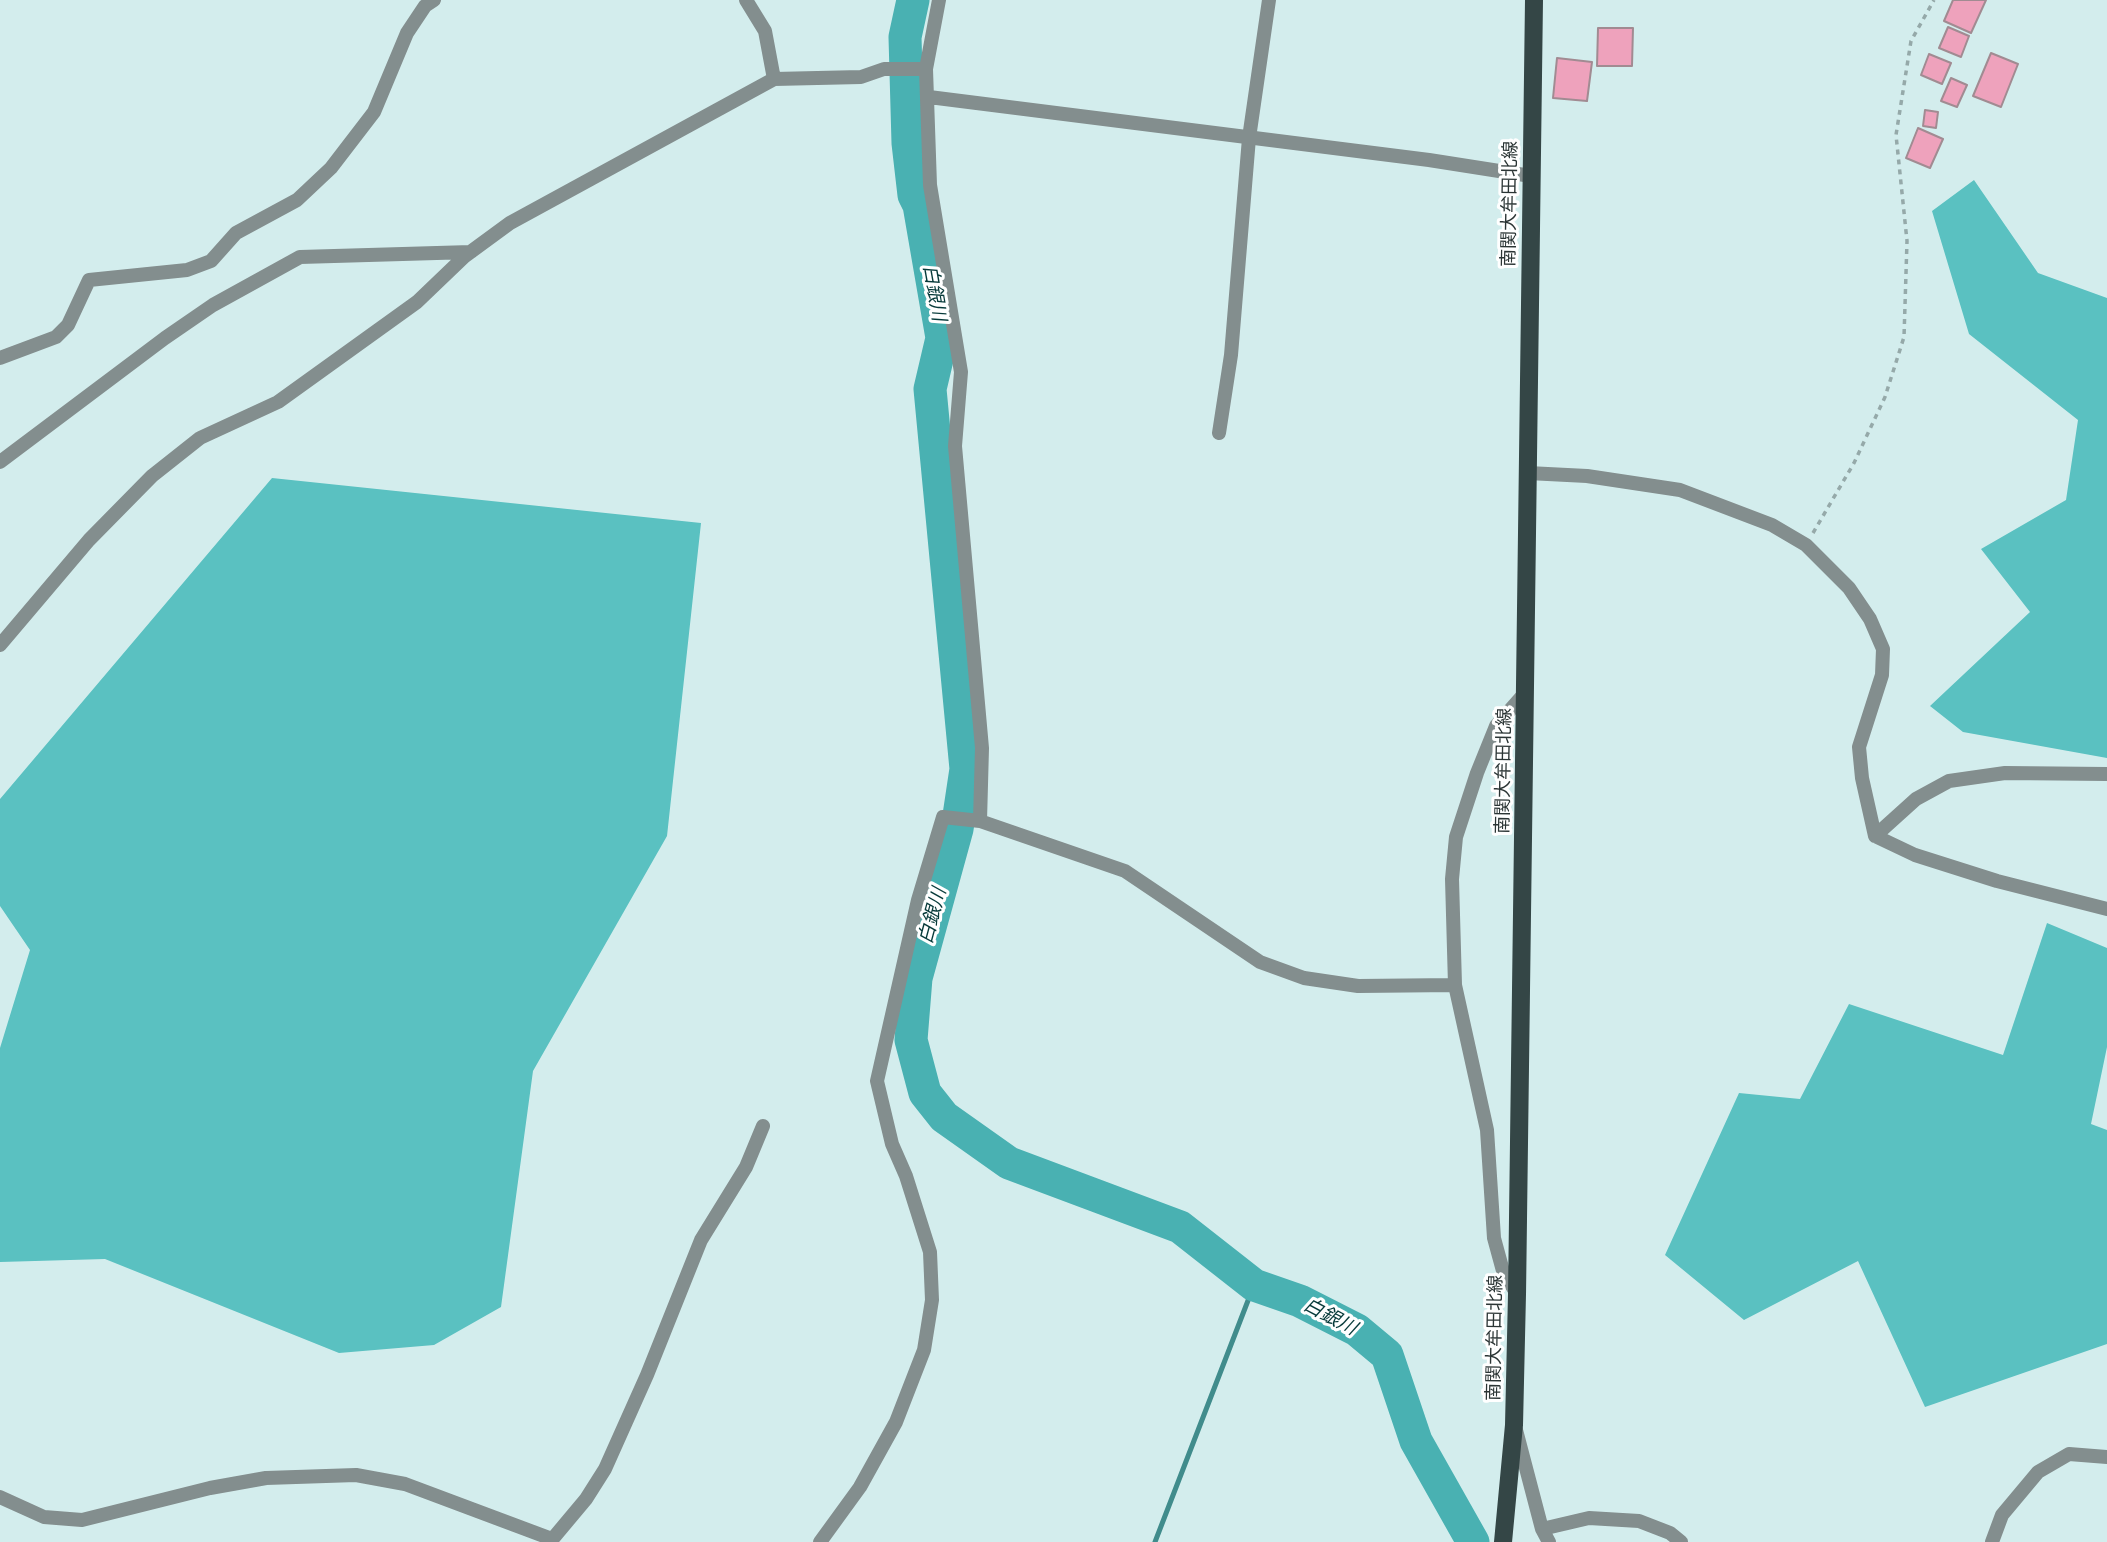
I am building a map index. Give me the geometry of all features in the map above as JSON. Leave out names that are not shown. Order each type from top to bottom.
[{"type":"main road","name":"南関大牟田北線","points":[[1503,1542],[1514,1425],[1517,1294],[1534,0]]},
{"type":"street","points":[[0,358],[56,337],[68,325],[89,280],[187,270],[211,261],[236,233],[297,200],[331,168],[374,112],[408,33],[425,6],[434,0]]},
{"type":"street","points":[[746,0],[765,31],[774,79]]},
{"type":"street","points":[[939,0],[926,69],[930,186],[961,372],[955,446],[982,748],[974,820]]},
{"type":"street","points":[[1219,433],[1231,355],[1249,138],[1269,0]]},
{"type":"street","points":[[0,645],[89,540],[152,476],[200,438],[278,402],[417,302],[471,251],[510,223],[774,79],[861,78],[884,69],[926,69]]},
{"type":"street","points":[[929,97],[1531,176]]},
{"type":"street","points":[[0,462],[213,305],[300,257],[471,251]]},
{"type":"street","points":[[1528,473],[1587,477],[1680,490],[1772,525],[1806,545],[1849,589],[1870,619],[1883,649],[1882,675],[1858,747],[1875,836]]},
{"type":"street","points":[[1517,1294],[1503,1270],[1494,1238],[1487,1130],[1455,985],[1452,879],[1456,837],[1496,726],[1526,692]]},
{"type":"street","points":[[1875,836],[1916,799],[1949,781],[2005,773],[2107,774]]},
{"type":"street","points":[[820,1542],[860,1487],[896,1422],[924,1350],[932,1300],[930,1252],[906,1176],[892,1144],[877,1081],[918,900],[943,817],[974,820],[1125,872],[1260,962],[1304,978],[1358,986],[1455,985]]},
{"type":"street","points":[[1875,836],[1915,855],[1997,881],[2107,909]]},
{"type":"street","points":[[0,1497],[44,1517],[82,1520],[210,1488],[266,1478],[356,1475],[405,1484],[551,1540],[586,1499],[606,1469],[701,1240],[746,1167],[763,1126]]},
{"type":"street","points":[[1514,1425],[1545,1535],[1589,1518],[1639,1521],[1670,1533],[1681,1542]]},
{"type":"street","points":[[1992,1542],[2002,1515],[2038,1472],[2069,1454],[2098,1454],[2107,1457]]},
{"type":"path","points":[[1806,545],[1854,463],[1885,397],[1905,337],[1907,241],[1896,135],[1911,41],[1934,0]]},
{"type":"shaded area","points":[[1974,180],[2038,273],[2107,298],[2107,758],[1963,732],[1930,706],[2030,612],[1981,549],[2066,500],[2078,420],[1969,334],[1932,211]]},
{"type":"shaded area","points":[[272,478],[701,523],[667,836],[533,1071],[501,1307],[434,1345],[339,1353],[105,1259],[0,1262],[0,1048],[30,950],[0,906],[0,799]]},
{"type":"shaded area","points":[[2047,923],[2107,948],[2107,1047],[2091,1124],[2107,1130],[2107,1344],[1925,1407],[1858,1261],[1744,1320],[1665,1255],[1739,1093],[1800,1099],[1849,1004],[2003,1055]]},
{"type":"building","points":[[1953,0],[1986,0],[1971,33],[1944,21]]},
{"type":"building","points":[[1948,27],[1969,36],[1961,57],[1939,48]]},
{"type":"building","points":[[1598,28],[1633,28],[1632,66],[1597,66]]},
{"type":"building","points":[[1991,53],[2018,64],[2001,107],[1973,96]]},
{"type":"building","points":[[1929,54],[1951,63],[1942,84],[1921,75]]},
{"type":"building","points":[[1557,58],[1592,62],[1587,101],[1553,98]]},
{"type":"building","points":[[1951,78],[1967,85],[1957,107],[1941,101]]},
{"type":"building","points":[[1925,110],[1938,112],[1936,128],[1923,126]]},
{"type":"building","points":[[1918,128],[1943,139],[1930,168],[1906,158]]},
{"type":"waterway","name":"白銀川","points":[[913,0],[905,37],[908,143],[914,195],[919,205],[942,338],[930,389],[966,769],[957,829],[916,978],[911,1040],[925,1093],[944,1117],[1009,1163],[1180,1227],[1254,1285],[1300,1301],[1357,1330],[1387,1355],[1416,1441],[1473,1542]]},
{"type":"waterway","points":[[1155,1542],[1254,1285]]}]
